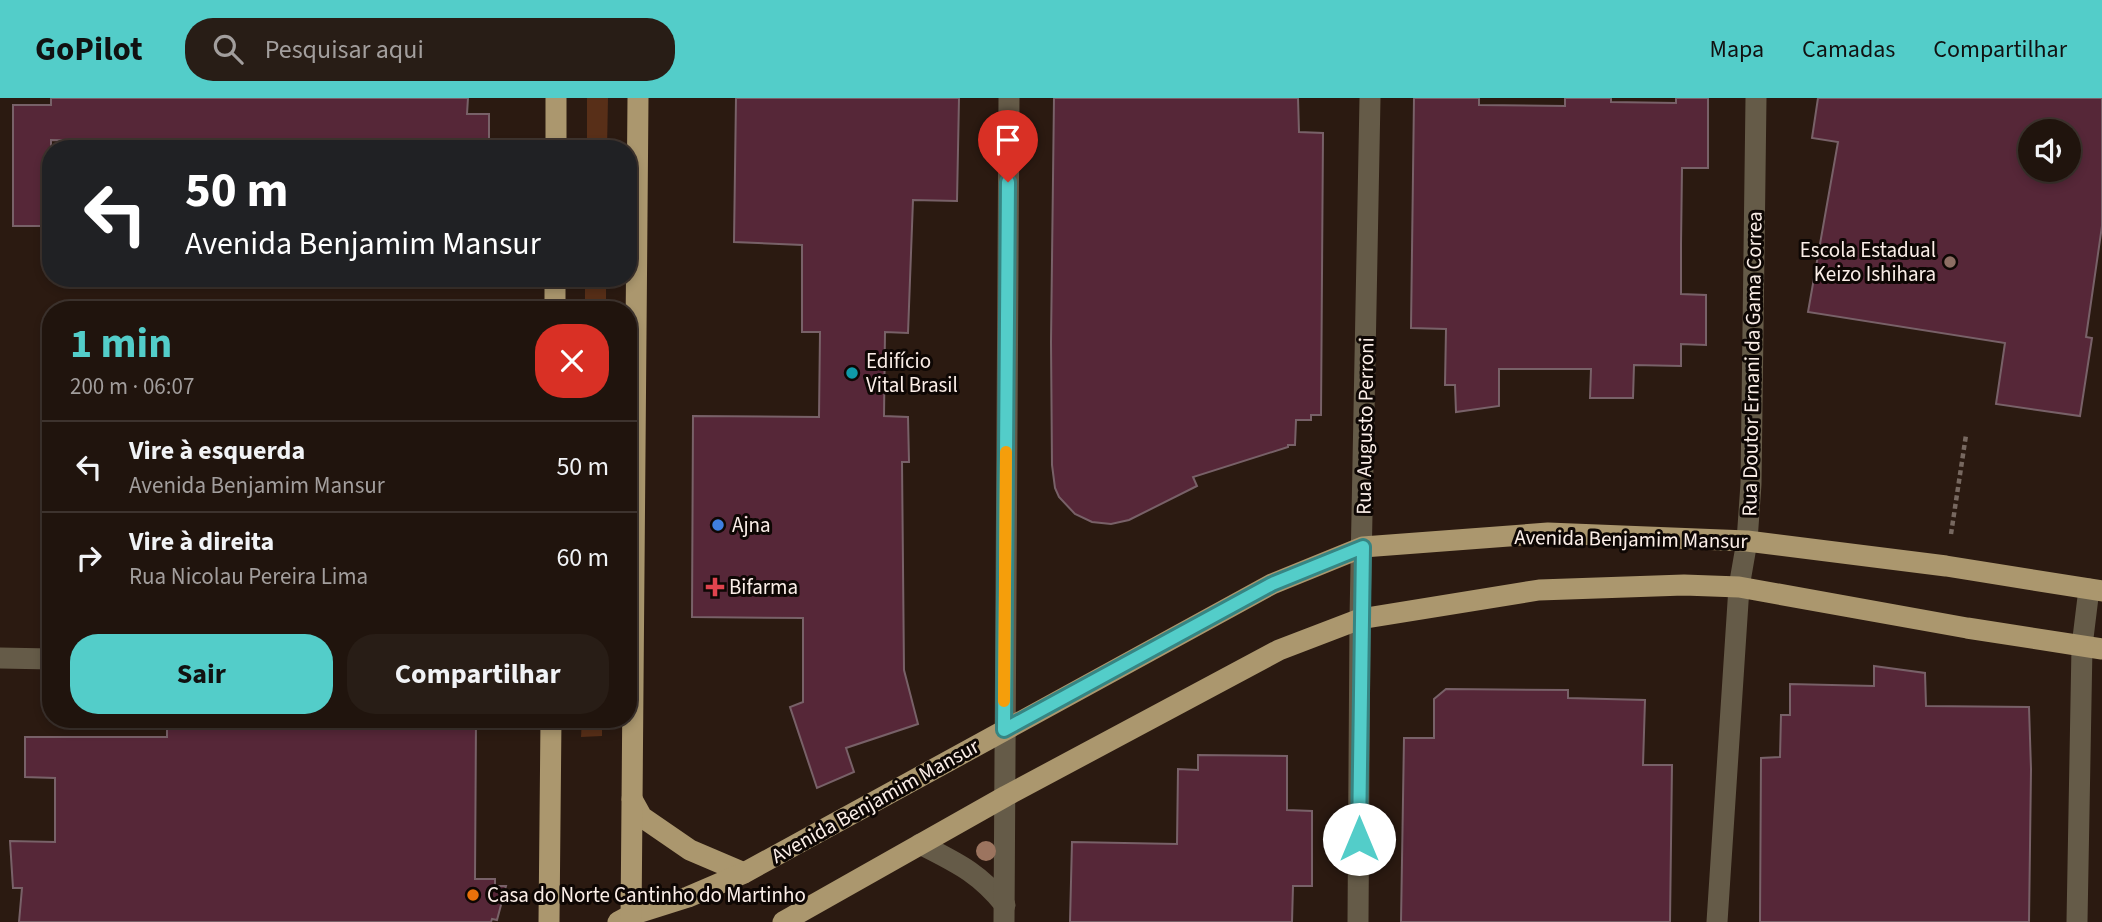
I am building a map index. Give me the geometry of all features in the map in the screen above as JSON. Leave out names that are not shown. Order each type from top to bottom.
[{"type":"main road","points":[[556,98],[556,140]]},
{"type":"main road","points":[[637,215],[638,98]]},
{"type":"main road","name":"Avenida Benjamim Mansur","points":[[627,920],[744,873],[1272,584],[1363,547],[1548,533],[1747,541],[1946,566],[2096,590]]},
{"type":"main road","points":[[783,922],[1006,796],[1279,650],[1360,619],[1539,590],[1684,585],[1739,587],[1966,628],[2092,647]]},
{"type":"main road","points":[[549,922],[551,728]]},
{"type":"main road","points":[[627,920],[633,728]]},
{"type":"main road","points":[[632,799],[642,817],[690,850],[744,873]]},
{"type":"street","points":[[1004,914],[1009,98]]},
{"type":"street","name":"Rua Augusto Perroni","points":[[1358,922],[1360,619],[1370,98]]},
{"type":"street","name":"Rua Doutor Ernani da Gama Correa","points":[[1717,922],[1739,587],[1747,541],[1751,484],[1756,98]]},
{"type":"street","points":[[2077,922],[2096,590]]},
{"type":"street","points":[[0,658],[42,659]]},
{"type":"street","points":[[920,844],[979,877],[1004,914]]},
{"type":"path","points":[[1946,566],[1966,435]]},
{"type":"shaded area","points":[[587,98],[608,98],[607,140],[587,140]]},
{"type":"shaded area","points":[[585,287],[606,287],[606,301],[585,301]]},
{"type":"shaded area","points":[[582,728],[602,728],[602,736],[581,737]]},
{"type":"building","points":[[51,98],[468,98],[467,114],[489,114],[489,140],[42,140],[42,226],[13,226],[13,105],[51,105]]},
{"type":"building","points":[[736,98],[959,98],[957,201],[913,200],[908,333],[885,332],[884,416],[908,417],[909,462],[902,462],[904,670],[918,724],[846,748],[854,772],[817,788],[790,707],[803,702],[803,618],[692,617],[693,416],[819,417],[820,332],[802,332],[802,245],[734,242]]},
{"type":"building","points":[[1054,98],[1298,98],[1299,132],[1323,133],[1321,415],[1311,415],[1311,420],[1296,420],[1295,445],[1193,477],[1197,486],[1129,520],[1111,524],[1092,522],[1075,514],[1059,497],[1055,488],[1052,465],[1051,342]]},
{"type":"building","points":[[1414,98],[1479,98],[1479,105],[1565,106],[1565,98],[1676,103],[1676,98],[1708,98],[1708,168],[1682,168],[1681,244],[1681,294],[1706,295],[1706,345],[1681,344],[1681,366],[1634,365],[1633,398],[1590,398],[1591,369],[1499,369],[1499,406],[1456,412],[1455,385],[1445,385],[1446,329],[1411,328]]},
{"type":"building","name":"Escola Estadual Keizo Ishihara","points":[[1818,98],[2102,98],[2102,226],[2086,337],[2092,338],[2080,416],[1996,404],[2005,343],[1808,312],[1838,142],[1812,138]]},
{"type":"building","points":[[1874,666],[1925,673],[1926,706],[2029,707],[2029,922],[1760,922],[1761,758],[1780,757],[1781,715],[1790,715],[1790,684],[1874,686]]},
{"type":"building","points":[[1446,689],[1568,690],[1568,698],[1645,700],[1643,765],[1672,765],[1670,922],[1401,922],[1404,738],[1434,738],[1434,699]]},
{"type":"building","points":[[167,728],[476,728],[475,879],[495,879],[495,886],[506,886],[497,920],[19,922],[22,888],[13,888],[10,841],[55,842],[55,778],[25,777],[25,737],[167,737]]},
{"type":"building","points":[[1198,755],[1287,756],[1287,810],[1312,811],[1312,886],[1293,886],[1292,922],[1070,922],[1072,842],[1177,844],[1178,769],[1198,770]]},
{"type":"slow traffic","points":[[1004,701],[1006,452]]},
{"type":"place","name":"Escola Estadual Keizo Ishihara","points":[[1950,262]]},
{"type":"place","name":"Edifício Vital Brasil","points":[[852,373]]},
{"type":"place","name":"Ajna","points":[[718,525]]},
{"type":"place","name":"Bifarma","points":[[715,587]]},
{"type":"place","name":"Casa do Norte Cantinho do Martinho","points":[[473,895]]},
{"type":"route","points":[[1008,182],[1004,730],[1272,584],[1363,547],[1359,839]]}]
